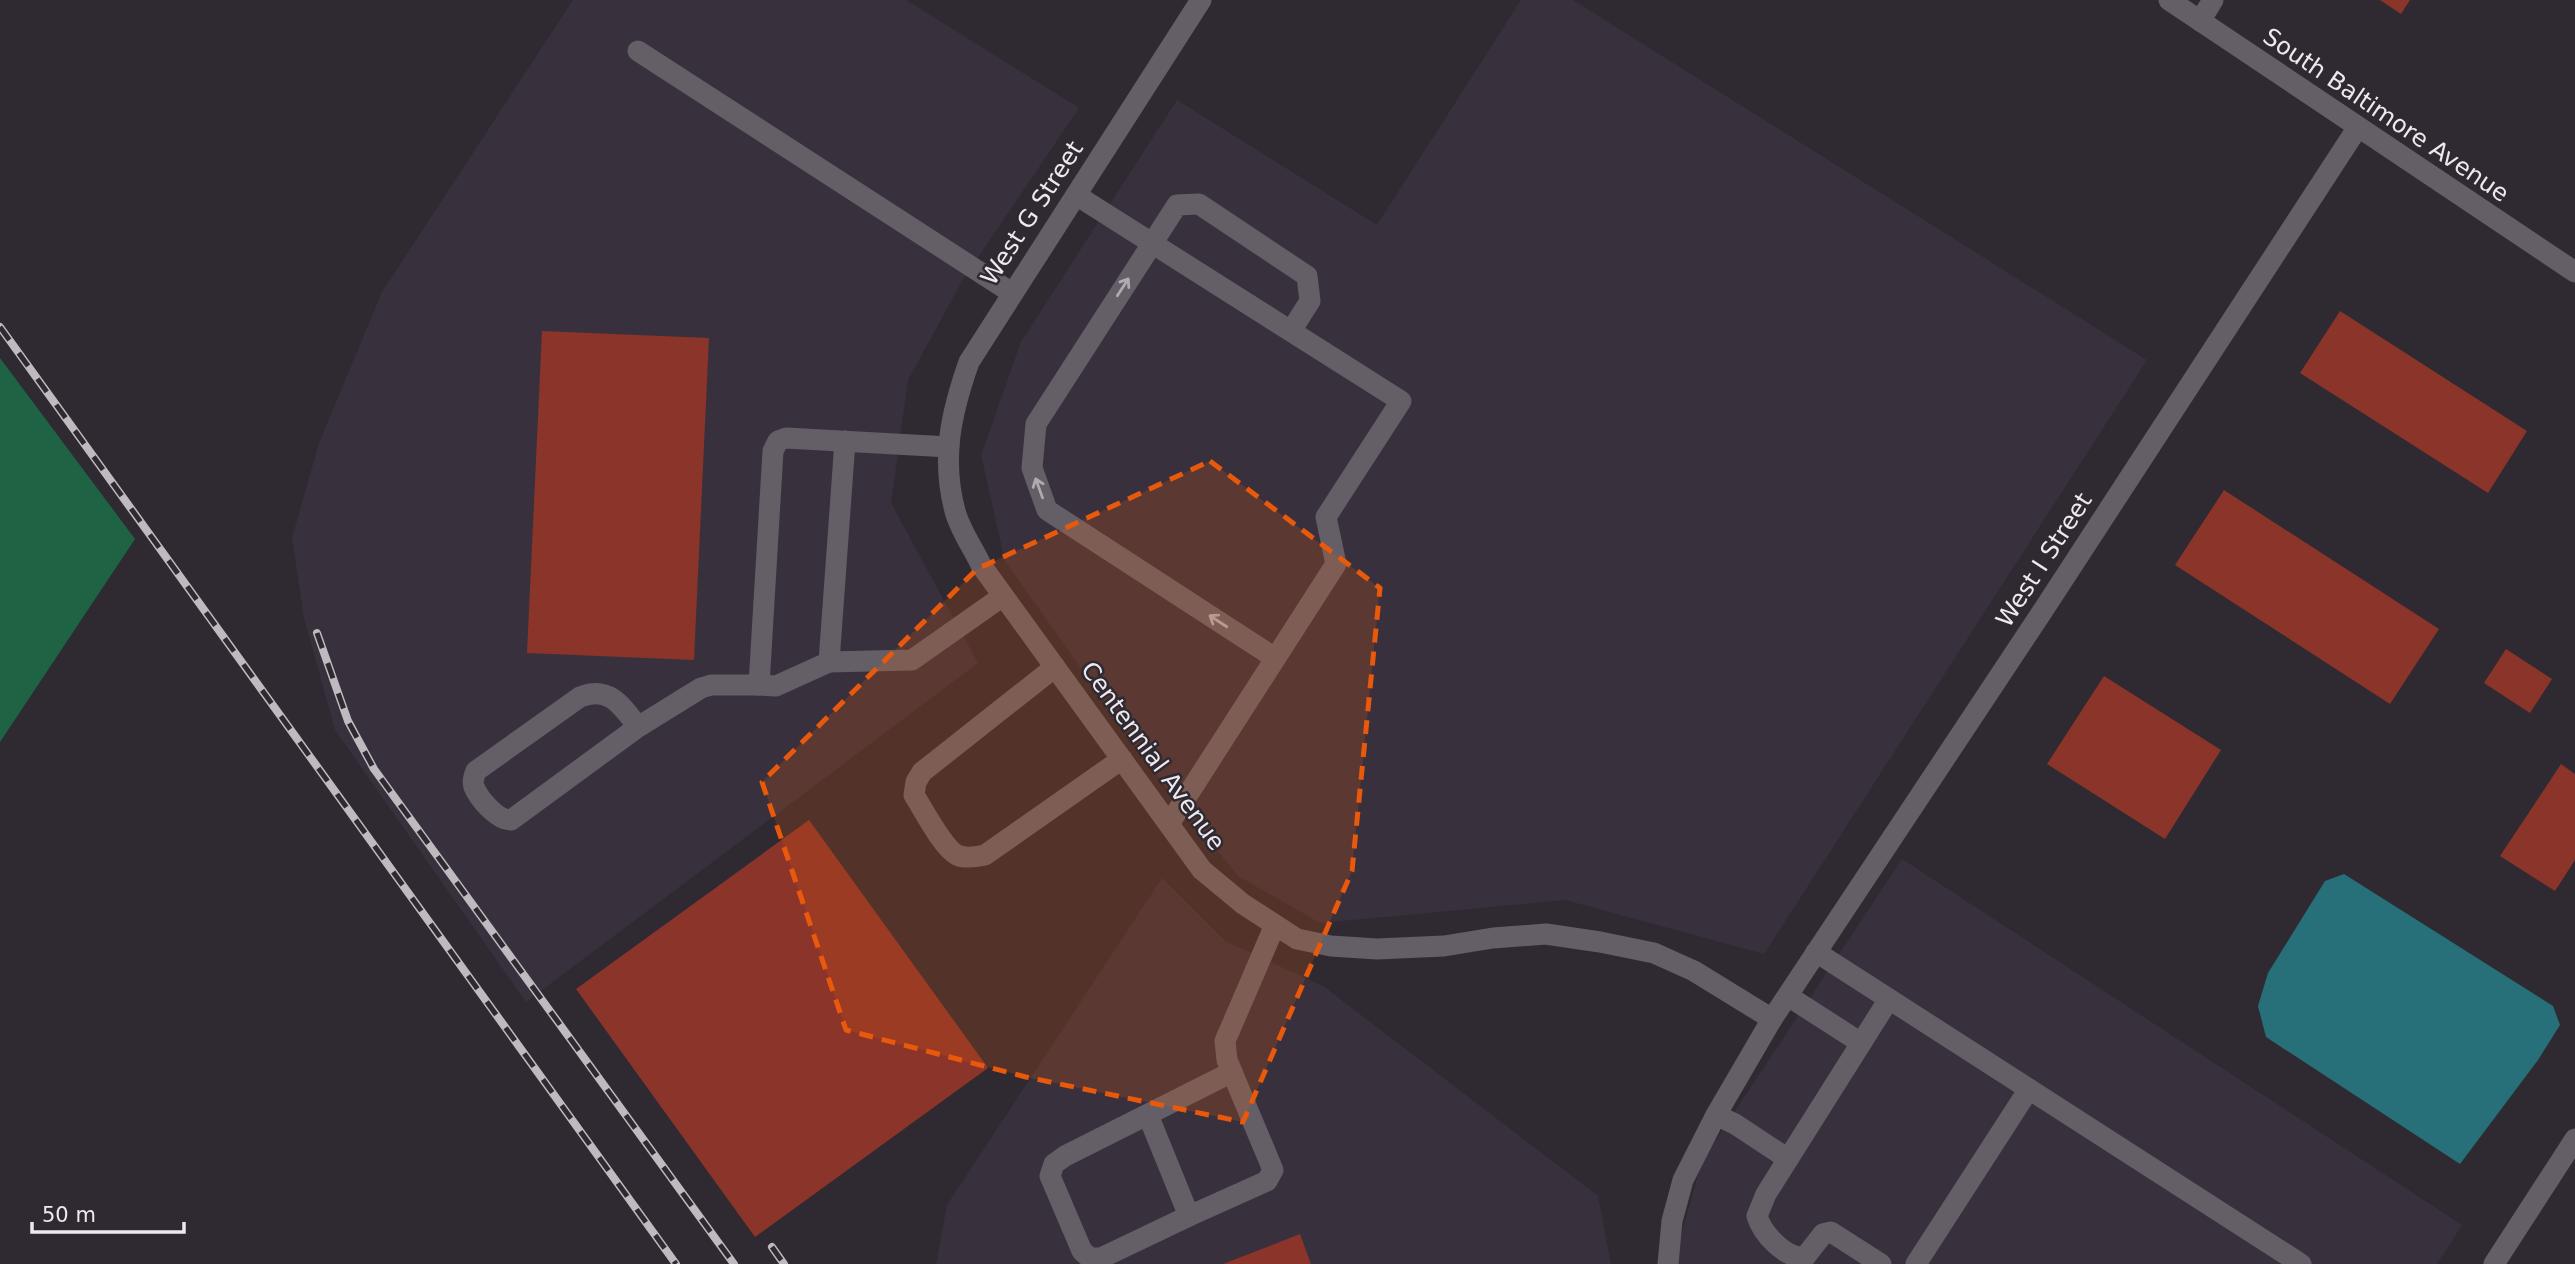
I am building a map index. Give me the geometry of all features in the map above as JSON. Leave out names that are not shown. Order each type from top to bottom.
[{"type":"street","name":"West G Street","points":[[947,471],[954,407],[970,362],[1201,0]]},
{"type":"street","name":"South Baltimore Avenue","points":[[2169,0],[2575,272]]},
{"type":"street","points":[[2200,21],[2213,0]]},
{"type":"street","points":[[638,51],[1012,293]]},
{"type":"street","name":"West I Street","points":[[1668,1264],[1672,1221],[1683,1180],[1716,1115],[1772,1019],[2059,587],[2358,127]]},
{"type":"street","points":[[1076,195],[1401,401],[1326,516],[1336,564],[1169,824]]},
{"type":"street","points":[[1275,658],[1047,510],[1032,468],[1036,424],[1177,205],[1199,204],[1307,276],[1310,301],[1291,331]]},
{"type":"street","points":[[759,685],[773,451],[778,441],[786,438],[949,447]]},
{"type":"street","points":[[829,662],[845,441]]},
{"type":"street","name":"Centennial Avenue","points":[[947,471],[955,514],[981,565],[1202,870],[1243,904],[1297,939],[1331,946],[1377,949],[1444,946],[1493,938],[1546,934],[1654,953],[1694,971],[1772,1019]]},
{"type":"street","points":[[638,727],[613,699],[603,694],[590,693],[580,697],[476,771],[474,788],[497,817],[511,820],[638,727],[701,688],[711,685],[776,686],[829,662],[912,660],[1003,596]]},
{"type":"street","points":[[1055,667],[922,772],[916,782],[914,795],[948,848],[957,856],[985,855],[1122,759]]},
{"type":"street","points":[[1232,1072],[1054,1164],[1050,1176],[1083,1251],[1090,1258],[1101,1258],[1267,1181],[1272,1176],[1273,1170],[1227,1060],[1225,1041],[1275,925]]},
{"type":"street","points":[[1816,952],[2301,1264]]},
{"type":"street","points":[[1788,996],[1861,1043]]},
{"type":"street","points":[[1881,1264],[1831,1231],[1823,1234],[1810,1253],[1801,1258],[1766,1235],[1759,1223],[1758,1209],[1889,999]]},
{"type":"street","points":[[1916,1264],[2029,1089]]},
{"type":"street","points":[[1148,1115],[1189,1216]]},
{"type":"street","points":[[1716,1115],[1735,1124],[1788,1159]]},
{"type":"street","points":[[2494,1264],[2575,1139]]},
{"type":"highlighted area","points":[[1210,461],[1380,588],[1352,871],[1243,1122],[1026,1077],[846,1030],[762,782],[977,569]]},
{"type":"shaded area","points":[[573,0],[906,0],[1079,108],[962,281],[908,380],[891,503],[978,663],[526,1002],[335,730],[304,618],[292,538],[319,443],[382,292]]},
{"type":"shaded area","points":[[1521,0],[1573,0],[2147,360],[1764,954],[1565,900],[1320,923],[1238,876],[1163,784],[1005,561],[981,455],[1021,342],[1177,100],[1377,225]]},
{"type":"shaded area","points":[[1902,859],[2462,1225],[2437,1264],[1673,1264],[1702,1161]]},
{"type":"shaded area","points":[[1162,878],[1225,941],[1323,986],[1598,1196],[1611,1264],[936,1264],[947,1205]]},
{"type":"green space","points":[[0,358],[135,539],[0,742]]},
{"type":"water","points":[[2344,874],[2553,1006],[2560,1025],[2538,1060],[2460,1164],[2266,1037],[2258,1006],[2268,973],[2325,881]]},
{"type":"building","points":[[2380,0],[2410,0],[2401,14]]},
{"type":"building","points":[[2340,311],[2527,431],[2488,493],[2300,373]]},
{"type":"building","points":[[542,331],[709,338],[694,660],[527,653]]},
{"type":"building","points":[[2224,490],[2439,629],[2390,704],[2175,565]]},
{"type":"building","points":[[2506,649],[2552,679],[2530,713],[2484,683]]},
{"type":"building","points":[[2104,676],[2221,750],[2165,839],[2047,764]]},
{"type":"building","points":[[2561,764],[2575,774],[2575,860],[2555,891],[2500,856]]},
{"type":"building","points":[[809,820],[988,1068],[755,1237],[576,989]]},
{"type":"building","points":[[1300,1234],[1311,1264],[1223,1264]]},
{"type":"railway","points":[[0,327],[676,1264]]},
{"type":"railway","points":[[317,633],[348,721],[374,769],[734,1264]]},
{"type":"railway","points":[[772,1247],[784,1264]]}]
